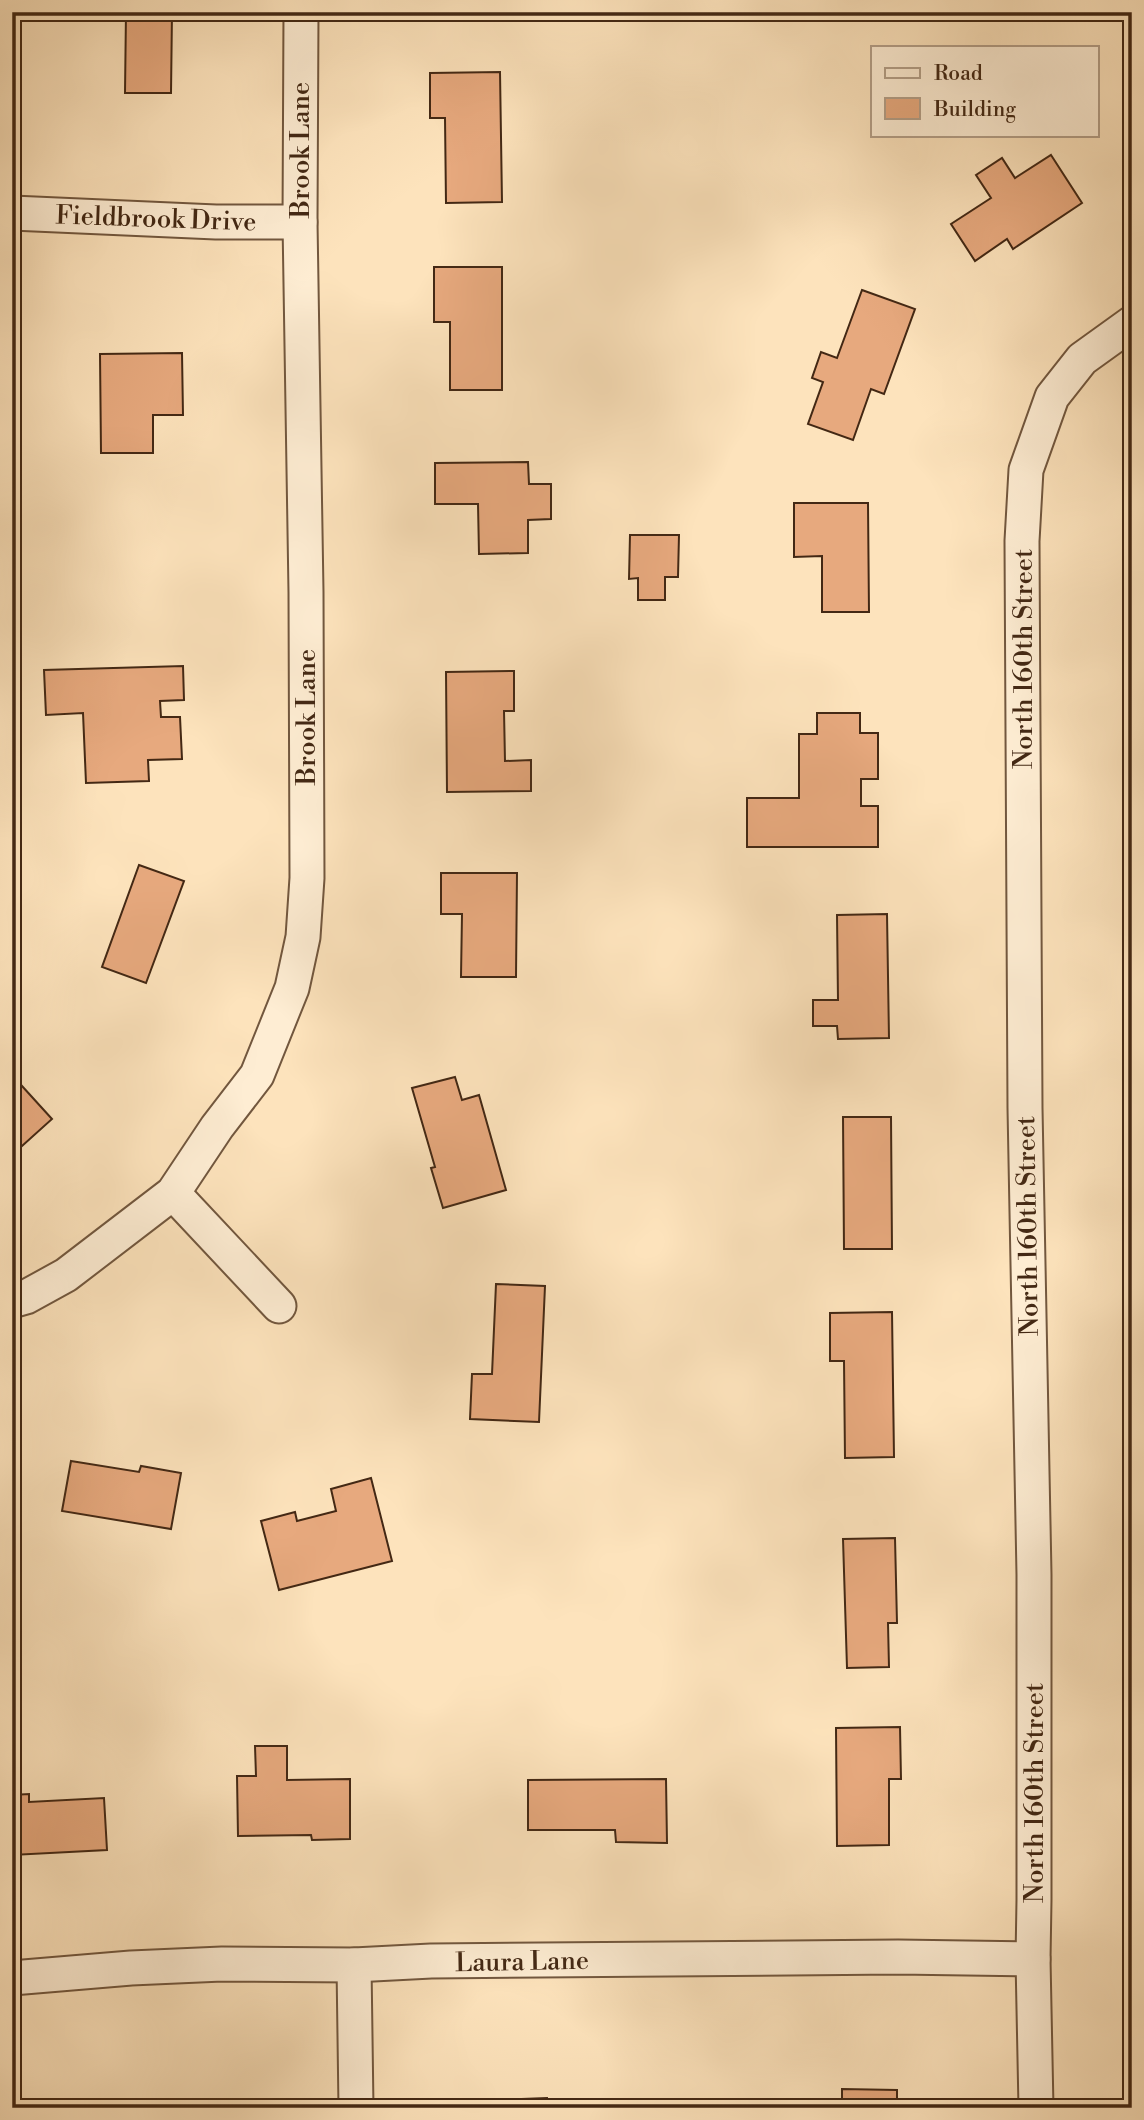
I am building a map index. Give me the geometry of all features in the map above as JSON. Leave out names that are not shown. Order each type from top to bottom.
[{"type":"street","name":"Brook Lane","points":[[12,1301],[26,1297],[66,1275],[173,1192],[217,1127],[257,1075],[292,988],[303,937],[307,878],[300,222],[301,12]]},
{"type":"street","name":"Fieldbrook Drive","points":[[12,213],[216,222],[300,222]]},
{"type":"street","name":"North 160th Street","points":[[1036,2108],[1032,1959],[1034,1575],[1025,1108],[1022,541],[1026,470],[1052,397],[1082,359],[1132,323]]},
{"type":"street","points":[[173,1192],[279,1306]]},
{"type":"street","name":"Laura Lane","points":[[12,1978],[222,1964],[354,1965],[431,1961],[871,1957],[1032,1959]]},
{"type":"street","points":[[354,1965],[355,2108]]},
{"type":"building","points":[[126,12],[172,12],[171,93],[125,93]]},
{"type":"building","points":[[500,72],[502,202],[446,203],[445,118],[430,118],[430,73]]},
{"type":"building","points":[[1051,155],[1082,203],[1013,249],[1007,239],[975,261],[951,224],[991,198],[976,175],[1002,158],[1015,178]]},
{"type":"building","points":[[434,267],[502,267],[502,390],[450,390],[450,322],[434,322]]},
{"type":"building","points":[[862,290],[915,309],[884,394],[871,389],[853,440],[808,424],[823,382],[812,378],[821,352],[837,358]]},
{"type":"building","points":[[182,353],[183,415],[153,415],[153,453],[101,453],[100,354]]},
{"type":"building","points":[[528,462],[529,484],[551,484],[551,519],[528,520],[528,553],[479,554],[478,504],[435,504],[435,463]]},
{"type":"building","points":[[794,503],[868,503],[869,612],[822,612],[822,556],[794,557]]},
{"type":"building","points":[[630,535],[679,535],[678,577],[665,577],[665,600],[638,600],[638,578],[629,579]]},
{"type":"building","points":[[183,666],[184,700],[160,701],[161,717],[180,717],[182,759],[148,760],[149,781],[86,783],[83,713],[46,715],[44,670]]},
{"type":"building","points":[[514,671],[514,711],[504,711],[505,761],[531,760],[531,791],[447,792],[446,672]]},
{"type":"building","points":[[817,713],[860,713],[860,733],[878,733],[878,779],[861,779],[861,806],[878,806],[878,847],[747,847],[747,798],[799,798],[799,734],[817,734]]},
{"type":"building","points":[[139,865],[184,881],[146,983],[102,967]]},
{"type":"building","points":[[441,873],[517,873],[516,977],[461,977],[462,914],[441,914]]},
{"type":"building","points":[[887,914],[889,1038],[838,1039],[837,1026],[813,1026],[813,1000],[838,1000],[837,915]]},
{"type":"building","points":[[455,1077],[462,1100],[479,1095],[506,1190],[443,1208],[431,1168],[435,1167],[412,1088]]},
{"type":"building","points":[[22,1086],[52,1119],[12,1155],[12,1095]]},
{"type":"building","points":[[843,1117],[891,1117],[892,1249],[844,1249]]},
{"type":"building","points":[[496,1284],[545,1286],[539,1422],[470,1419],[472,1374],[492,1374]]},
{"type":"building","points":[[892,1312],[894,1457],[845,1458],[844,1361],[830,1361],[830,1313]]},
{"type":"building","points":[[71,1461],[139,1472],[141,1466],[181,1473],[171,1529],[62,1511]]},
{"type":"building","points":[[371,1478],[392,1561],[279,1590],[261,1521],[295,1512],[297,1521],[336,1511],[331,1489]]},
{"type":"building","points":[[895,1538],[897,1623],[888,1623],[889,1667],[847,1668],[843,1539]]},
{"type":"building","points":[[900,1727],[901,1779],[889,1779],[889,1845],[837,1846],[836,1728]]},
{"type":"building","points":[[255,1746],[287,1746],[287,1780],[350,1779],[350,1839],[312,1840],[311,1835],[238,1836],[237,1776],[256,1776]]},
{"type":"building","points":[[666,1779],[667,1843],[616,1842],[615,1830],[528,1830],[528,1780]]},
{"type":"building","points":[[29,1794],[29,1802],[104,1798],[107,1850],[12,1855],[12,1795]]},
{"type":"building","points":[[842,2089],[897,2090],[897,2108],[842,2108]]},
{"type":"building","points":[[547,2098],[548,2108],[492,2108],[491,2100]]}]
